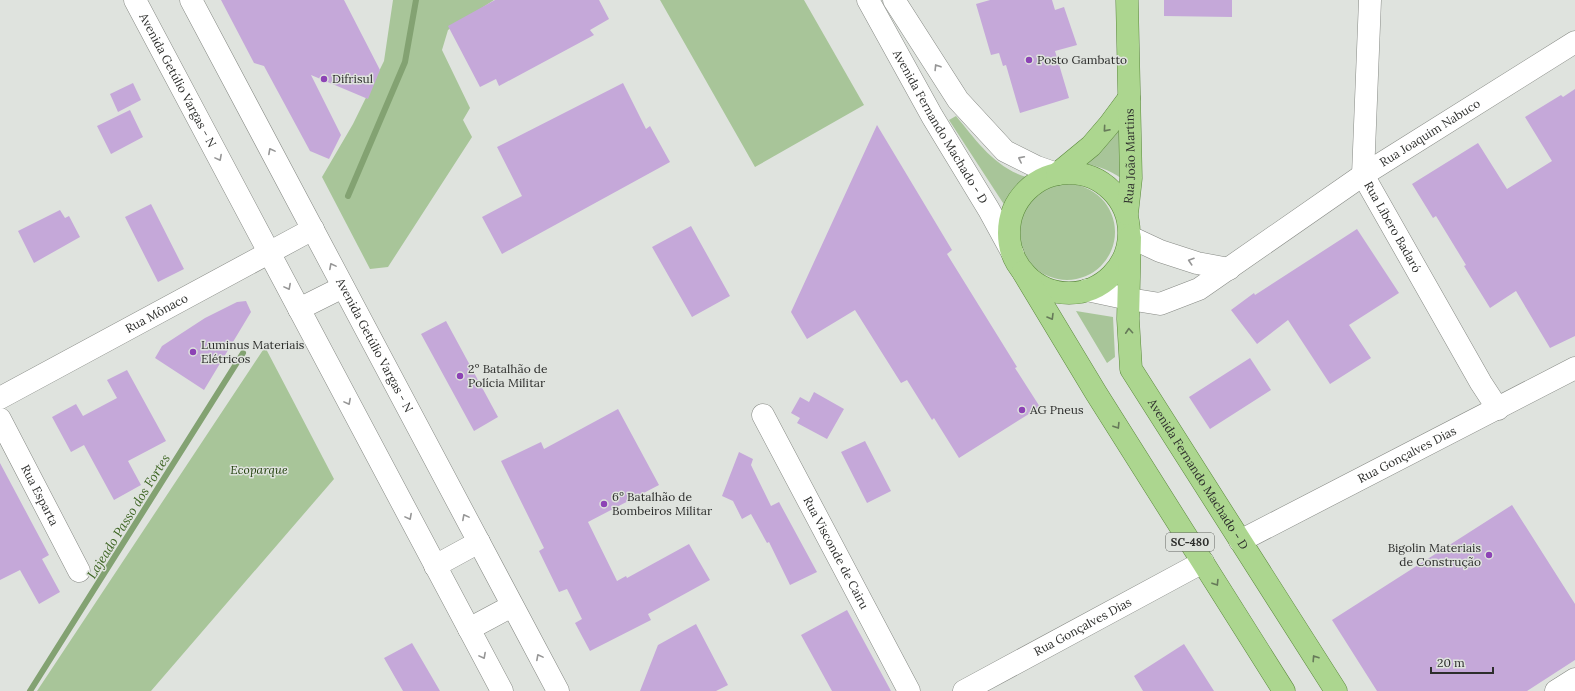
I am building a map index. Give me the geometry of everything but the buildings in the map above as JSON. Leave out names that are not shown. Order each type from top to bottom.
[{"type":"main road","name":"Rua João Martins","points":[[1127,0],[1128,98],[1131,178],[1127,214]]},
{"type":"main road","name":"Rua João Martins","points":[[1056,174],[1091,146],[1110,125],[1128,98]]},
{"type":"main road","points":[[1074,173],[1092,177],[1107,186],[1119,198],[1127,214],[1130,237],[1123,260],[1108,278],[1087,290],[1070,293],[1053,291],[1038,285],[1018,263],[1008,232],[1012,213],[1022,195],[1038,182],[1056,174],[1074,173]]},
{"type":"main road","name":"Avenida Fernando Machado - D","points":[[1130,237],[1128,319],[1131,370],[1336,691]]},
{"type":"main road","name":"Avenida Fernando Machado - D","points":[[1018,263],[1096,393],[1284,691]]},
{"type":"street","name":"Avenida Getúlio Vargas - N","points":[[135,0],[502,691]]},
{"type":"street","name":"Avenida Getúlio Vargas - N","points":[[191,0],[558,691]]},
{"type":"street","name":"Avenida Fernando Machado - D","points":[[868,0],[932,116],[989,210],[1018,263]]},
{"type":"street","name":"Rua Líbero Badaró","points":[[1370,0],[1363,175],[1481,383],[1498,409]]},
{"type":"street","name":"Avenida Fernando Machado - D","points":[[897,4],[958,100],[1005,151],[1037,167],[1056,174]]},
{"type":"street","points":[[879,19],[897,4]]},
{"type":"street","name":"Rua Joaquim Nabuco","points":[[1087,290],[1160,304],[1199,289],[1363,175],[1575,42]]},
{"type":"street","name":"Rua Mônaco","points":[[0,398],[312,229]]},
{"type":"street","points":[[1130,237],[1160,251],[1196,263],[1229,269]]},
{"type":"street","points":[[299,309],[343,287]]},
{"type":"street","name":"Rua Gonçalves Dias","points":[[1240,541],[1575,368]]},
{"type":"street","name":"Rua Visconde de Cairu","points":[[763,415],[909,691]]},
{"type":"street","name":"Rua Esparta","points":[[0,419],[79,571]]},
{"type":"street","points":[[435,566],[479,542]]},
{"type":"street","name":"Rua Gonçalves Dias","points":[[964,691],[1203,562]]},
{"type":"street","points":[[469,629],[512,606]]},
{"type":"street","points":[[1556,691],[1575,679]]},
{"type":"green space","points":[[393,0],[494,0],[448,30],[442,50],[470,108],[463,120],[472,137],[388,267],[370,269],[322,177],[353,124],[384,61]]},
{"type":"green space","points":[[660,0],[804,0],[864,105],[755,167]]},
{"type":"green space","points":[[956,116],[978,143],[995,160],[1004,167],[1026,177],[1009,198],[1005,206],[949,120]]},
{"type":"green space","points":[[1122,116],[1122,179],[1107,170],[1080,162]]},
{"type":"green space","points":[[1067,184],[1085,188],[1094,192],[1101,198],[1107,205],[1111,214],[1115,232],[1111,250],[1107,259],[1101,266],[1094,272],[1085,276],[1067,280],[1049,276],[1040,272],[1033,266],[1027,259],[1023,250],[1019,232],[1023,214],[1027,205],[1033,198],[1040,192],[1049,188]]},
{"type":"green space","points":[[1076,311],[1113,317],[1115,357],[1107,363]]},
{"type":"green space","name":"Ecoparque","points":[[265,347],[334,479],[151,691],[37,691]]},
{"type":"waterway","name":"Lajeado Passo dos Fortes","points":[[348,196],[405,62],[416,0]]},
{"type":"waterway","name":"Lajeado Passo dos Fortes","points":[[30,691],[243,353]]},
{"type":"place","name":"Posto Gambatto","points":[[1029,60]]},
{"type":"place","name":"Difrisul","points":[[324,79]]},
{"type":"place","name":"Luminus Materiais Elétricos","points":[[193,352]]},
{"type":"place","name":"2º Batalhão de Polícia Militar","points":[[460,376]]},
{"type":"place","name":"AG Pneus","points":[[1022,410]]},
{"type":"place","name":"6º Batalhão de Bombeiros Militar","points":[[604,504]]},
{"type":"place","name":"Bigolin Materiais de Construção","points":[[1489,555]]}]
